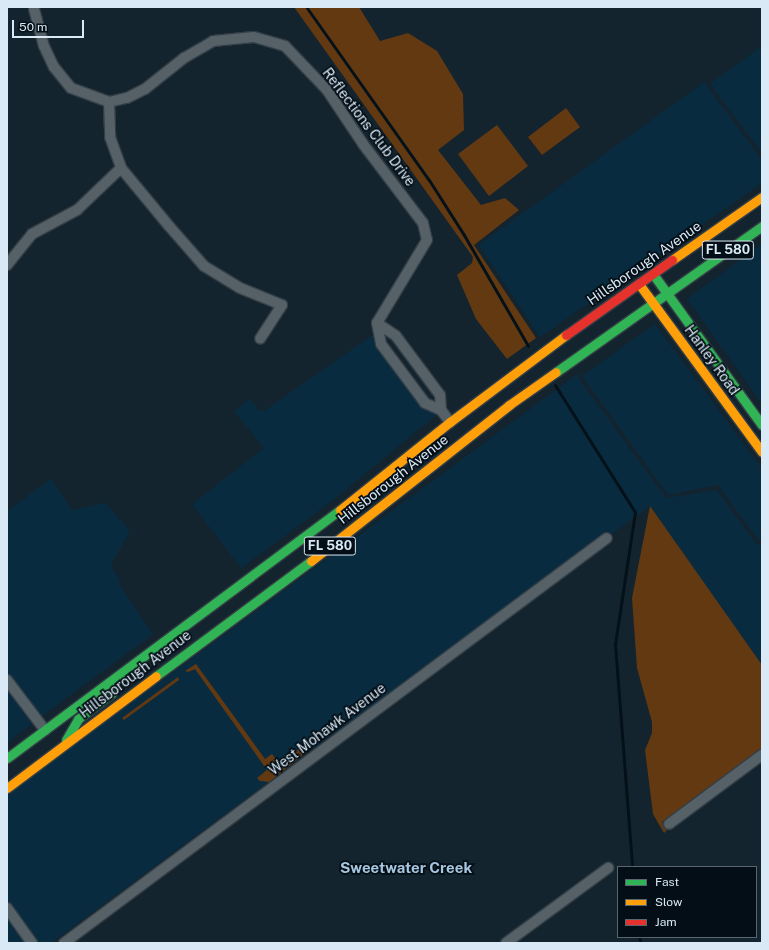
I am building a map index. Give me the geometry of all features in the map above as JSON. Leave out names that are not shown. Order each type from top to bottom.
[{"type":"main road","name":"Hillsborough Avenue","points":[[7,758],[274,560],[321,533],[399,464],[450,422],[639,284],[762,197]]},
{"type":"main road","name":"Hillsborough Avenue","points":[[7,788],[340,539],[508,405],[666,292],[762,226]]},
{"type":"main road","name":"Hanley Road","points":[[653,274],[762,425]]},
{"type":"main road","name":"Hanley Road","points":[[639,284],[762,452]]},
{"type":"main road","points":[[450,422],[452,437]]},
{"type":"main road","points":[[754,442],[762,436]]},
{"type":"main road","points":[[398,494],[419,464],[435,450]]},
{"type":"main road","points":[[371,499],[399,464]]},
{"type":"main road","points":[[340,539],[345,519]]},
{"type":"main road","points":[[270,591],[290,565],[321,533]]},
{"type":"main road","points":[[230,604],[260,582],[274,560]]},
{"type":"main road","points":[[174,663],[181,646]]},
{"type":"main road","points":[[141,671],[149,653]]},
{"type":"main road","points":[[61,748],[78,719],[122,686]]},
{"type":"street","points":[[38,8],[44,46],[54,67],[71,88],[109,102],[110,137],[121,168],[204,266],[240,288],[282,305],[260,339]]},
{"type":"street","name":"Reflections Club Drive","points":[[109,102],[127,98],[145,89],[184,58],[213,41],[254,37],[285,46],[327,90],[363,144],[423,223],[427,240],[377,323]]},
{"type":"street","points":[[7,265],[32,234],[77,210],[121,168]]},
{"type":"street","points":[[377,323],[396,336],[440,395],[441,410]]},
{"type":"street","points":[[377,323],[381,344],[425,403],[441,410],[450,422]]},
{"type":"street","name":"West Mohawk Avenue","points":[[64,943],[607,538]]},
{"type":"street","points":[[7,680],[45,730]]},
{"type":"street","points":[[669,824],[762,755]]},
{"type":"street","points":[[506,943],[608,868]]},
{"type":"street","points":[[7,908],[32,943]]},
{"type":"shaded area","points":[[294,7],[359,7],[380,41],[408,33],[437,51],[463,94],[464,130],[438,150],[481,205],[505,198],[519,210],[474,245],[536,338],[507,359],[476,319],[457,275],[472,263],[473,257]]},
{"type":"shaded area","points":[[762,46],[762,153],[710,84]]},
{"type":"shaded area","points":[[704,82],[762,160],[762,183],[540,337],[479,245]]},
{"type":"shaded area","points":[[566,108],[580,127],[542,155],[528,137]]},
{"type":"shaded area","points":[[497,125],[528,166],[489,196],[458,154]]},
{"type":"shaded area","points":[[762,244],[762,404],[687,299]]},
{"type":"shaded area","points":[[655,324],[762,469],[762,539],[759,541],[718,485],[668,495],[582,376]]},
{"type":"shaded area","points":[[374,334],[424,408],[436,415],[336,498],[241,568],[192,504],[264,448],[234,411],[250,399],[259,411],[264,411]]},
{"type":"shaded area","points":[[579,373],[579,379],[666,498],[717,490],[756,544],[762,545],[762,665],[649,506],[611,535],[607,531],[51,943],[38,943],[7,900],[7,795]]},
{"type":"shaded area","points":[[51,479],[72,510],[105,503],[130,531],[111,565],[121,583],[118,583],[153,634],[41,717],[7,672],[7,511]]},
{"type":"shaded area","points":[[650,506],[762,665],[762,748],[662,822],[667,830],[664,833],[653,814],[645,750],[652,733],[652,722],[637,668],[632,598]]},
{"type":"shaded area","points":[[196,664],[265,759],[272,754],[279,763],[312,739],[312,748],[269,782],[260,781],[257,778],[267,770],[195,669],[188,672],[185,671]]},
{"type":"shaded area","points":[[178,677],[179,680],[124,720],[122,718]]},
{"type":"shaded area","points":[[7,688],[33,723],[7,743]]},
{"type":"shaded area","points":[[7,917],[26,943],[7,943]]},
{"type":"waterway","points":[[307,8],[429,180],[464,235],[528,346]]},
{"type":"waterway","points":[[555,385],[635,512],[615,644],[632,866]]},
{"type":"waterway","points":[[639,938],[641,943]]},
{"type":"traffic: fast","points":[[556,372],[762,226]]},
{"type":"traffic: fast","points":[[653,274],[762,425]]},
{"type":"traffic: fast","points":[[7,758],[340,510]]},
{"type":"traffic: fast","points":[[156,676],[311,561]]},
{"type":"traffic: fast","points":[[66,740],[78,719],[112,693]]},
{"type":"traffic: slow","points":[[672,260],[762,197]]},
{"type":"traffic: slow","points":[[639,284],[762,452]]},
{"type":"traffic: slow","points":[[340,510],[450,422],[566,335]]},
{"type":"traffic: slow","points":[[311,561],[509,405],[556,372]]},
{"type":"traffic: slow","points":[[7,788],[156,676]]},
{"type":"traffic: jam","points":[[566,335],[672,260]]},
{"type":"district","name":"Sweetwater Creek","points":[[406,868]]}]
